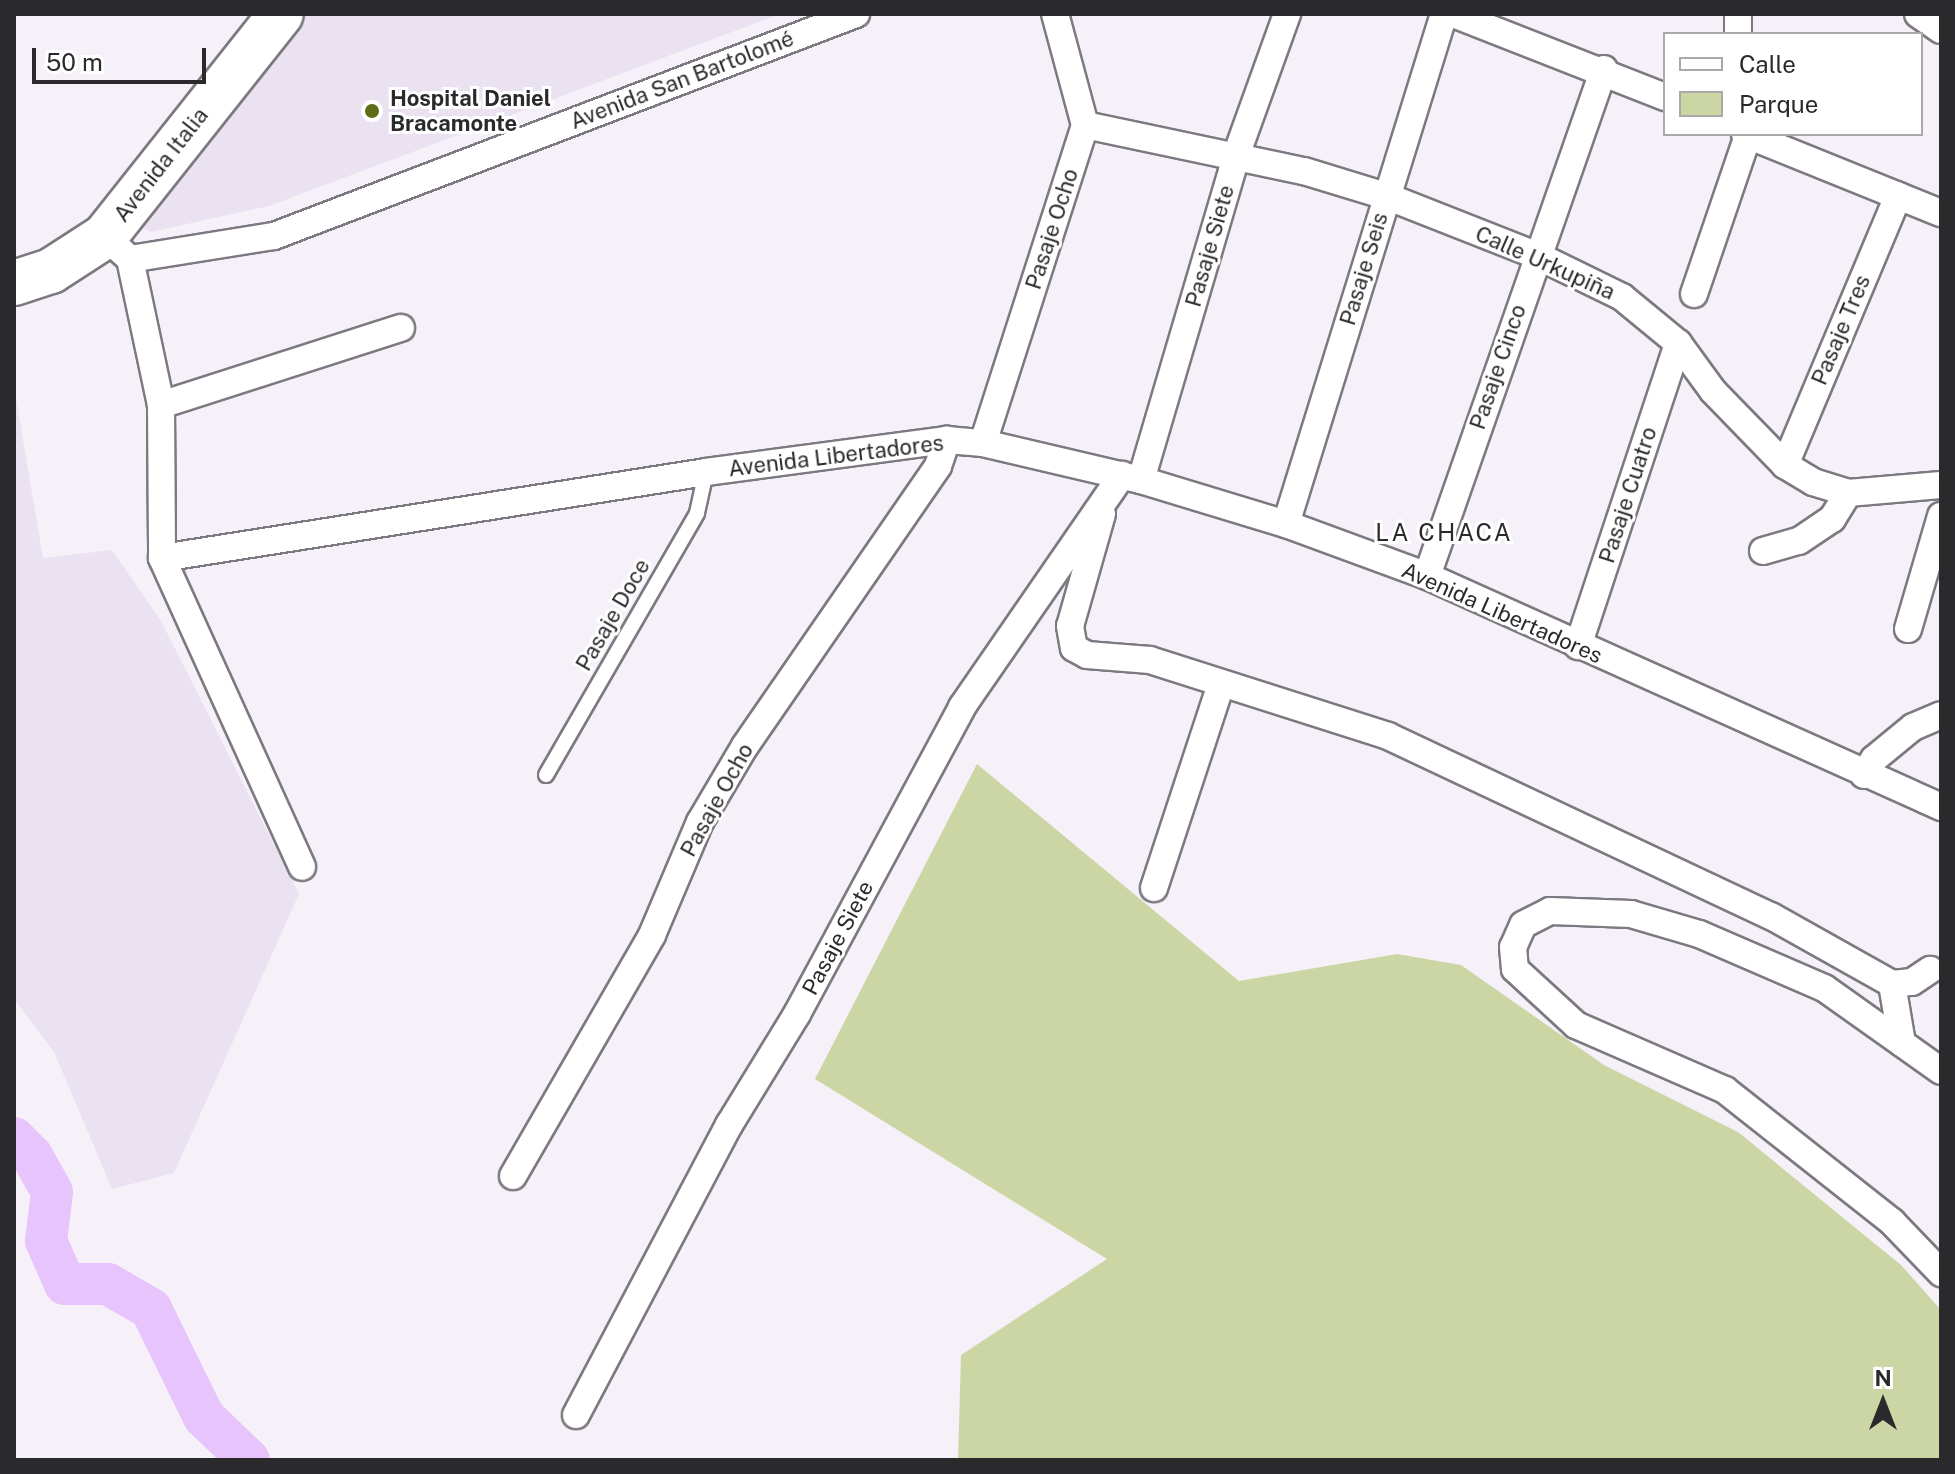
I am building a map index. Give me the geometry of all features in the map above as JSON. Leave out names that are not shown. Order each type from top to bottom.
[{"type":"highway","name":"Avenida Italia","points":[[14,283],[117,248],[281,14]]},
{"type":"street","name":"Avenida San Bartolomé","points":[[117,248],[274,236],[856,14]]},
{"type":"street","points":[[1055,14],[1085,125]]},
{"type":"street","name":"Pasaje Siete","points":[[576,1415],[729,1125],[797,1014],[962,707],[1103,507],[1132,478],[1237,153],[1287,14]]},
{"type":"street","name":"Pasaje Seis","points":[[1286,524],[1444,14]]},
{"type":"street","points":[[1453,14],[1487,20],[1663,96]]},
{"type":"street","points":[[1915,14],[1941,30]]},
{"type":"street","name":"Pasaje Cinco","points":[[1427,576],[1536,255],[1604,69]]},
{"type":"street","name":"Calle Urkupiña","points":[[1085,125],[1237,153],[1386,196],[1536,255],[1622,297],[1678,343],[1713,391],[1785,465],[1848,493],[1941,485]]},
{"type":"street","name":"Pasaje Ocho","points":[[983,443],[1085,125]]},
{"type":"street","points":[[1694,294],[1746,136]]},
{"type":"street","points":[[1748,136],[1941,213]]},
{"type":"street","name":"Pasaje Tres","points":[[1785,465],[1898,196]]},
{"type":"street","points":[[117,248],[161,405],[162,558],[302,867]]},
{"type":"street","points":[[161,405],[401,328]]},
{"type":"street","name":"Pasaje Cuatro","points":[[1578,646],[1678,343]]},
{"type":"street","name":"Pasaje Ocho","points":[[513,1176],[652,935],[700,822],[745,746],[938,466],[947,440]]},
{"type":"street","name":"Avenida Libertadores","points":[[162,558],[706,472],[947,440],[983,443],[1132,478],[1286,524],[1427,576],[1941,807]]},
{"type":"street","points":[[1763,551],[1799,541],[1832,519],[1848,493]]},
{"type":"street","points":[[1103,507],[1101,533],[1070,626],[1074,648],[1087,655],[1150,660],[1388,736],[1771,916],[1892,984],[1912,982],[1930,970]]},
{"type":"street","points":[[1908,629],[1941,516]]},
{"type":"street","points":[[1154,888],[1221,684]]},
{"type":"street","points":[[1864,775],[1874,759],[1913,727],[1941,715]]},
{"type":"street","points":[[1941,1071],[1824,988],[1699,934],[1631,914],[1550,911],[1523,925],[1513,947],[1515,969],[1576,1025],[1725,1090],[1892,1222],[1941,1273]]},
{"type":"street","points":[[1892,984],[1902,1043]]},
{"type":"lane","name":"Pasaje Doce","points":[[546,775],[697,513],[706,472]]},
{"type":"shaded area","name":"Hospital Daniel Bracamonte","points":[[298,14],[780,14],[269,206],[151,232],[142,228],[140,218]]},
{"type":"shaded area","points":[[14,387],[43,558],[112,550],[161,621],[299,894],[174,1173],[112,1189],[54,1052],[14,999]]},
{"type":"green space","points":[[977,764],[1239,981],[1397,954],[1461,965],[1604,1065],[1738,1132],[1901,1265],[1941,1310],[1941,1460],[958,1460],[961,1355],[1107,1259],[815,1079]]},
{"type":"waterway","points":[[14,1138],[32,1156],[52,1192],[46,1241],[65,1284],[108,1284],[151,1309],[204,1417],[249,1460]]},
{"type":"place","name":"Hospital Daniel Bracamonte","points":[[372,111]]},
{"type":"district","name":"LA CHACA","points":[[1444,533]]}]
